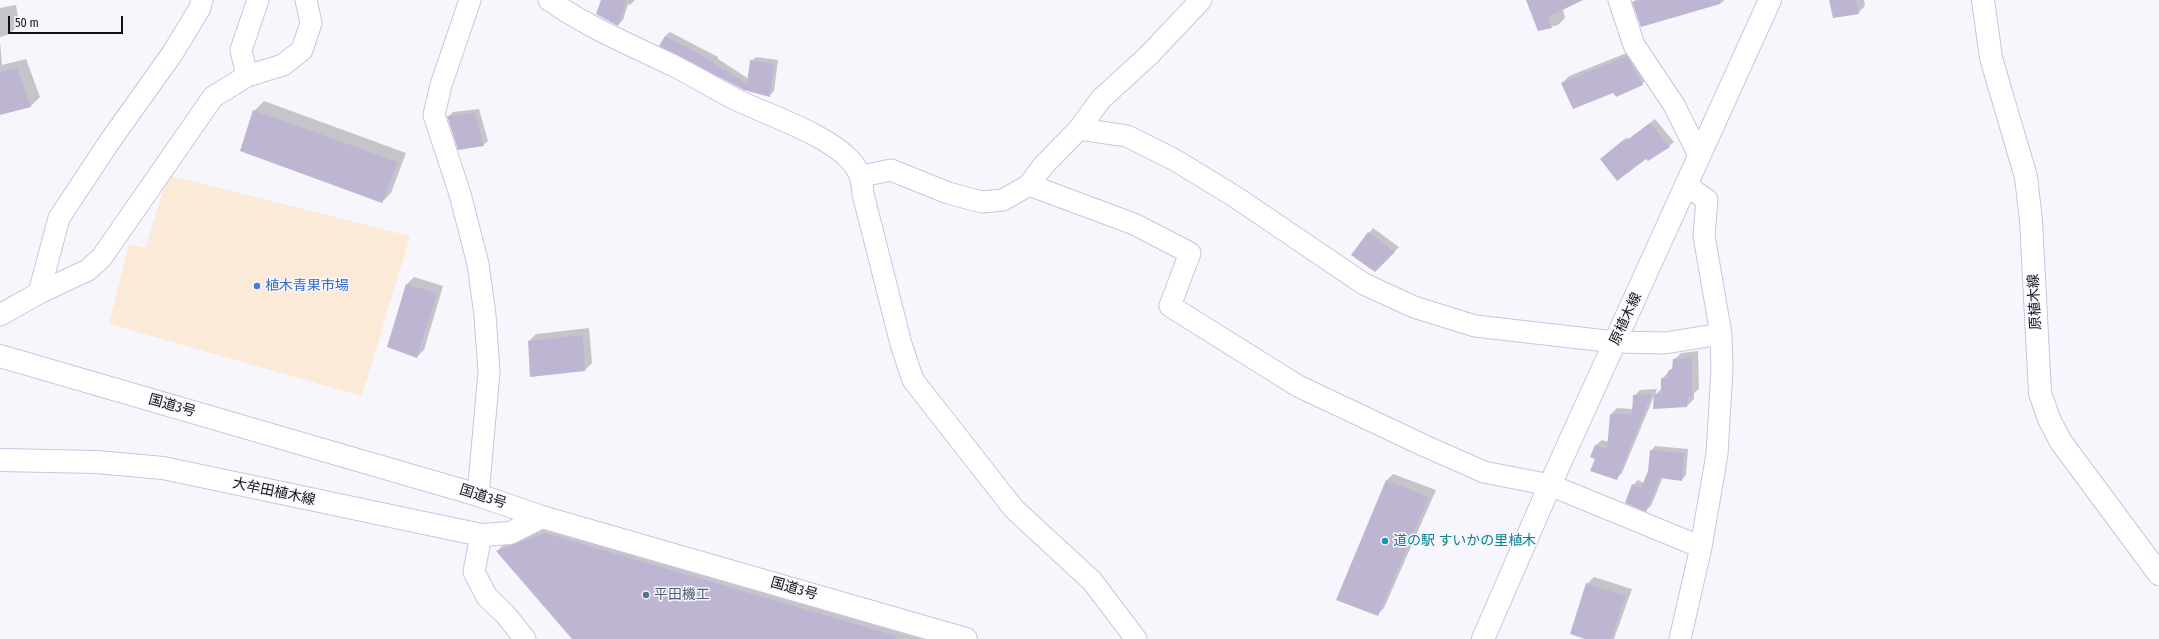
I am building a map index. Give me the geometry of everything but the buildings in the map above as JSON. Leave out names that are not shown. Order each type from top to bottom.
[{"type":"main road","name":"原植木線","points":[[1483,639],[1550,485],[1687,186],[1699,155],[1770,0]]},
{"type":"main road","name":"原植木線","points":[[1983,0],[1991,58],[2026,177],[2031,221],[2040,392],[2049,419],[2061,442],[2159,574]]},
{"type":"main road","name":"国道3号","points":[[0,356],[478,495],[542,517],[966,639]]},
{"type":"main road","name":"大牟田植木線","points":[[0,460],[97,462],[163,468],[481,535],[510,533],[542,517]]},
{"type":"street","points":[[39,293],[59,218],[110,140],[172,54],[200,8],[202,0]]},
{"type":"street","points":[[247,76],[241,50],[258,0]]},
{"type":"street","points":[[0,315],[39,293],[88,270],[102,256],[213,98],[247,76],[282,65],[302,50],[311,23],[306,0]]},
{"type":"street","points":[[470,0],[441,84],[434,115],[460,194],[478,264],[485,315],[489,372],[478,495]]},
{"type":"street","points":[[549,0],[608,34],[833,146],[850,160],[862,176],[863,194],[900,344],[913,380],[1014,510],[1092,581],[1136,639]]},
{"type":"street","points":[[862,176],[891,170],[948,192],[982,202],[1004,200],[1029,185],[1043,166],[1079,129],[1101,99],[1148,56],[1201,0]]},
{"type":"street","points":[[1619,0],[1634,45],[1674,105],[1699,155]]},
{"type":"street","points":[[1079,129],[1127,136],[1175,160],[1234,196],[1364,284],[1414,307],[1475,326],[1615,342],[1665,343],[1721,334]]},
{"type":"street","points":[[1029,185],[1134,224],[1190,253],[1170,306],[1298,386],[1484,472],[1550,485],[1701,547]]},
{"type":"street","points":[[1680,639],[1701,547],[1717,454],[1722,369],[1721,334],[1704,236],[1707,200],[1687,186]]},
{"type":"street","points":[[481,535],[474,572],[487,597],[505,614],[525,639]]},
{"type":"shaded area","name":"植木青果市場","points":[[168,175],[410,236],[362,396],[109,324],[129,244],[145,248]]},
{"type":"place","name":"植木青果市場","points":[[257,286]]},
{"type":"place","name":"道の駅 すいかの里植木","points":[[1385,541]]},
{"type":"place","name":"平田機工","points":[[646,595]]}]
